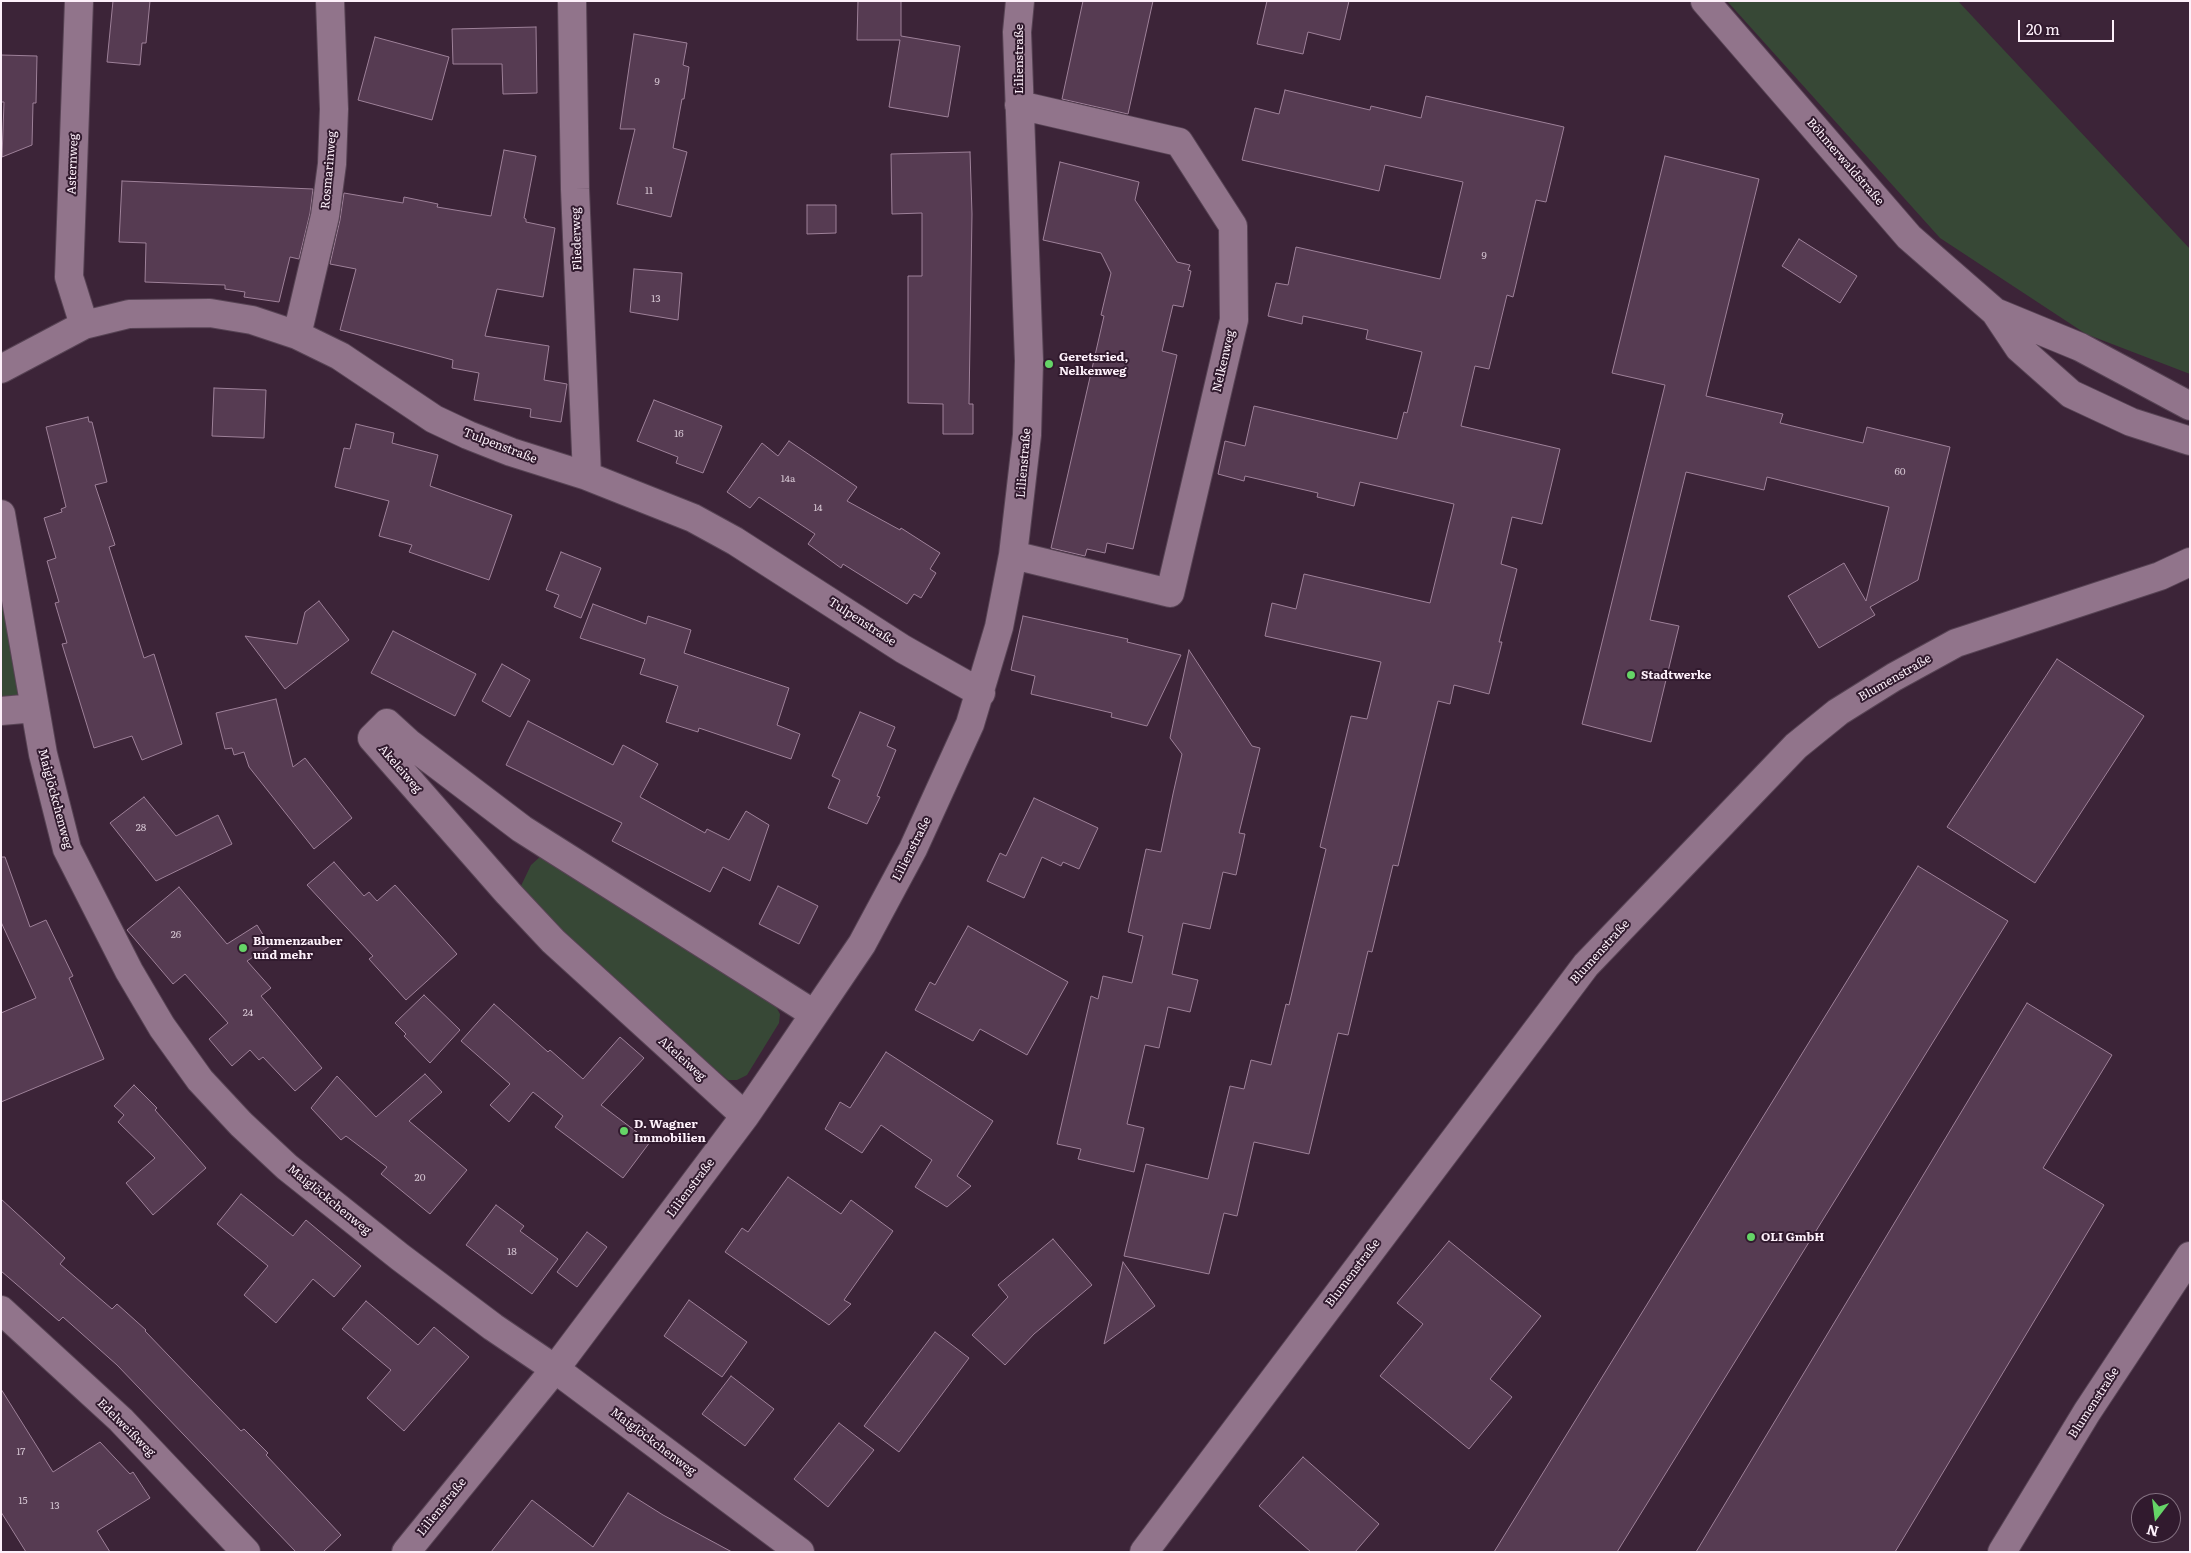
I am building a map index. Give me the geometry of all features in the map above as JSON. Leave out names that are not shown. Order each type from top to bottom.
[{"type":"street","name":"Asternweg","points":[[79,1],[69,277],[84,325]]},
{"type":"street","name":"Rosmarinweg","points":[[297,335],[325,216],[332,164],[334,109],[330,1]]},
{"type":"street","name":"Fliederweg","points":[[572,1],[575,189],[587,476]]},
{"type":"street","name":"Lilienstraße","points":[[406,1552],[555,1370],[745,1116],[862,944],[914,849],[970,724],[981,693],[999,627],[1012,555],[1027,435],[1029,361],[1017,32],[1020,1]]},
{"type":"street","name":"Böhmerwaldstraße","points":[[1705,1],[1909,237],[1996,312],[2019,348],[2071,394],[2131,422],[2190,441]]},
{"type":"street","name":"Nelkenweg","points":[[1012,555],[1170,593],[1234,320],[1233,226],[1179,142],[1019,105]]},
{"type":"street","name":"Böhmerwaldstraße","points":[[1996,312],[2080,348],[2190,406]]},
{"type":"street","name":"Tulpenstraße","points":[[1,369],[84,325],[129,314],[210,313],[252,320],[297,335],[340,356],[434,419],[511,452],[587,476],[693,518],[735,541],[903,649],[981,693]]},
{"type":"street","name":"Maiglöckchenweg","points":[[1,514],[53,801],[67,848],[129,971],[162,1027],[200,1080],[241,1124],[287,1167],[400,1257],[800,1552]]},
{"type":"street","name":"Blumenstraße","points":[[1144,1552],[1586,964],[1796,746],[1838,712],[1894,677],[1956,643],[2160,576],[2190,562]]},
{"type":"street","points":[[1,711],[35,708]]},
{"type":"street","name":"Akeleiweg","points":[[745,1116],[553,941],[508,893],[372,738],[386,723],[410,744],[522,829],[814,1014]]},
{"type":"street","name":"Blumenstraße","points":[[2002,1552],[2087,1412],[2190,1256]]},
{"type":"street","name":"Edelweißweg","points":[[1,1310],[121,1420],[246,1552]]},
{"type":"green space","points":[[1727,1],[1958,1],[2190,249],[2190,374],[2086,334],[1940,238]]},
{"type":"green space","points":[[1,576],[23,687],[17,695],[1,698]]},
{"type":"green space","points":[[542,855],[774,1003],[780,1014],[779,1023],[747,1075],[737,1080],[728,1080],[664,1026],[519,890],[531,865]]},
{"type":"building","points":[[113,1],[150,1],[146,43],[142,43],[140,65],[107,62]]},
{"type":"building","points":[[858,1],[901,1],[901,36],[960,46],[948,117],[889,107],[900,40],[857,40]]},
{"type":"building","points":[[1083,1],[1153,1],[1128,114],[1062,99]]},
{"type":"building","points":[[1267,1],[1349,1],[1340,40],[1308,32],[1303,54],[1257,44]]},
{"type":"building","points":[[536,27],[537,93],[503,94],[502,64],[453,64],[452,29]]},
{"type":"building","points":[[634,34],[687,43],[683,65],[689,67],[673,148],[687,152],[671,217],[617,204],[635,129],[620,129]]},
{"type":"building","points":[[375,37],[449,57],[432,120],[358,100]]},
{"type":"building","points":[[1,55],[37,56],[36,103],[33,103],[32,145],[2,157],[4,102],[1,102]]},
{"type":"building","points":[[1285,90],[1370,110],[1371,106],[1421,118],[1426,96],[1564,127],[1546,202],[1536,200],[1513,297],[1507,295],[1489,369],[1475,366],[1461,426],[1560,449],[1542,524],[1512,517],[1501,564],[1517,569],[1499,642],[1502,642],[1489,694],[1454,685],[1450,704],[1438,701],[1398,866],[1393,865],[1372,952],[1368,951],[1348,1035],[1338,1033],[1309,1154],[1254,1142],[1237,1216],[1224,1213],[1209,1274],[1124,1256],[1146,1164],[1208,1179],[1230,1086],[1244,1089],[1251,1060],[1271,1065],[1286,1004],[1289,1005],[1326,849],[1320,847],[1351,716],[1367,719],[1381,662],[1265,636],[1272,603],[1296,609],[1304,574],[1430,603],[1454,504],[1360,482],[1354,506],[1317,497],[1318,493],[1245,476],[1244,481],[1218,474],[1225,441],[1245,446],[1254,406],[1397,439],[1404,412],[1407,413],[1422,352],[1366,339],[1368,330],[1303,316],[1302,324],[1268,316],[1276,283],[1288,285],[1296,247],[1440,279],[1463,182],[1385,165],[1379,191],[1242,160],[1255,108],[1279,114]]},
{"type":"building","points":[[504,150],[536,156],[524,218],[526,222],[555,228],[543,297],[497,289],[485,336],[549,346],[544,380],[567,384],[561,422],[530,417],[531,409],[474,400],[479,373],[452,368],[453,360],[340,330],[356,269],[330,264],[344,193],[403,203],[404,197],[438,204],[437,207],[491,216]]},
{"type":"building","points":[[970,152],[972,214],[969,404],[973,404],[973,434],[943,434],[943,404],[908,403],[908,276],[922,276],[922,213],[892,214],[891,154]]},
{"type":"building","points":[[1665,156],[1759,179],[1706,396],[1783,414],[1780,423],[1863,443],[1867,427],[1950,447],[1918,580],[1870,607],[1875,615],[1819,648],[1788,596],[1844,563],[1866,601],[1889,507],[1767,477],[1764,490],[1686,472],[1650,620],[1679,626],[1651,742],[1582,724],[1665,385],[1612,373]]},
{"type":"building","points":[[1060,162],[1139,182],[1135,200],[1177,262],[1190,265],[1188,270],[1191,271],[1183,307],[1173,305],[1162,351],[1177,355],[1133,549],[1107,543],[1105,553],[1087,549],[1085,556],[1051,548],[1104,316],[1101,315],[1111,273],[1101,253],[1043,240]]},
{"type":"building","points":[[122,181],[313,189],[310,213],[299,259],[290,257],[279,302],[244,297],[245,292],[225,289],[225,285],[145,282],[146,243],[119,242]]},
{"type":"building","points":[[807,205],[836,205],[836,233],[807,234]]},
{"type":"building","points":[[1799,239],[1857,276],[1840,303],[1782,266]]},
{"type":"building","points":[[634,269],[682,273],[678,320],[630,312]]},
{"type":"building","points":[[214,388],[266,390],[264,438],[212,436]]},
{"type":"building","points":[[654,400],[722,426],[703,473],[676,463],[678,457],[637,441]]},
{"type":"building","points":[[88,417],[89,422],[92,422],[107,482],[95,485],[115,545],[109,547],[144,658],[154,654],[182,744],[142,760],[132,736],[94,748],[62,644],[67,643],[55,603],[59,602],[47,561],[56,558],[44,518],[62,512],[61,509],[66,507],[46,427]]},
{"type":"building","points":[[356,424],[394,433],[392,443],[438,455],[430,486],[512,515],[489,580],[409,552],[412,545],[379,536],[389,501],[335,487],[344,448],[350,449]]},
{"type":"building","points":[[789,441],[857,487],[847,501],[900,530],[901,528],[940,553],[930,569],[936,573],[921,598],[914,594],[907,604],[843,564],[841,568],[808,544],[815,534],[759,497],[750,508],[727,492],[762,443],[778,456]]},
{"type":"building","points":[[561,552],[601,568],[581,618],[554,607],[559,595],[546,590]]},
{"type":"building","points":[[319,601],[349,640],[285,689],[245,636],[297,644],[305,612]]},
{"type":"building","points":[[593,604],[646,624],[648,616],[691,630],[684,653],[789,688],[777,725],[800,734],[791,759],[699,728],[698,732],[666,722],[678,686],[640,674],[645,659],[580,638]]},
{"type":"building","points":[[1023,616],[1128,639],[1127,642],[1181,655],[1147,726],[1111,717],[1112,713],[1031,694],[1035,676],[1011,670]]},
{"type":"building","points":[[393,631],[476,674],[455,716],[371,673]]},
{"type":"building","points":[[1189,650],[1252,746],[1260,748],[1239,833],[1245,834],[1236,875],[1223,872],[1210,929],[1183,923],[1172,974],[1198,980],[1190,1012],[1168,1007],[1159,1048],[1145,1045],[1127,1124],[1144,1128],[1134,1172],[1078,1159],[1081,1149],[1057,1144],[1091,996],[1098,999],[1103,976],[1132,983],[1143,936],[1128,932],[1146,849],[1161,852],[1182,754],[1170,738]]},
{"type":"building","points":[[2057,659],[2144,716],[2035,883],[1947,827]]},
{"type":"building","points":[[502,664],[530,680],[510,717],[482,701]]},
{"type":"building","points":[[276,699],[293,767],[305,758],[352,818],[314,849],[249,767],[244,752],[234,755],[232,748],[225,749],[216,713]]},
{"type":"building","points":[[860,712],[895,727],[887,746],[896,750],[877,796],[880,797],[867,824],[828,808],[840,780],[832,776]]},
{"type":"building","points":[[528,721],[613,765],[623,745],[658,764],[640,797],[705,833],[707,829],[729,840],[746,811],[769,825],[750,881],[723,867],[710,892],[612,841],[622,823],[506,765]]},
{"type":"building","points":[[144,797],[176,836],[218,815],[232,844],[156,881],[110,823]]},
{"type":"building","points":[[1034,798],[1098,828],[1079,869],[1063,862],[1061,866],[1042,857],[1024,898],[987,881],[1000,853],[1006,856]]},
{"type":"building","points":[[1,857],[5,857],[30,927],[46,920],[73,976],[69,978],[104,1059],[1,1102],[1,1013],[36,998],[1,922]]},
{"type":"building","points":[[334,862],[364,896],[369,892],[377,901],[395,885],[457,954],[406,1000],[369,959],[373,956],[307,885]]},
{"type":"building","name":"OLI GmbH","points":[[1918,866],[2008,921],[1617,1552],[1494,1552]]},
{"type":"building","points":[[778,886],[818,906],[799,944],[759,924]]},
{"type":"building","points":[[179,887],[227,944],[257,925],[270,946],[247,961],[271,988],[261,996],[322,1068],[295,1091],[263,1057],[259,1060],[250,1050],[232,1066],[209,1039],[228,1023],[185,974],[173,984],[127,930]]},
{"type":"building","points":[[968,926],[1068,982],[1027,1055],[980,1029],[973,1041],[915,1010],[930,982],[935,985]]},
{"type":"building","points":[[424,995],[460,1030],[430,1063],[404,1036],[406,1034],[395,1023]]},
{"type":"building","points":[[2027,1003],[2112,1055],[2043,1168],[2104,1205],[1895,1552],[1696,1552]]},
{"type":"building","points":[[494,1004],[548,1052],[550,1050],[583,1079],[620,1037],[644,1058],[601,1105],[650,1142],[623,1178],[555,1127],[563,1116],[533,1092],[509,1122],[490,1105],[510,1084],[461,1041]]},
{"type":"building","points":[[886,1052],[993,1121],[957,1176],[971,1186],[947,1207],[915,1187],[932,1160],[881,1125],[862,1153],[825,1129],[840,1102],[850,1108]]},
{"type":"building","points":[[425,1074],[442,1092],[409,1121],[467,1170],[430,1214],[381,1174],[387,1167],[346,1136],[341,1140],[311,1108],[337,1076],[376,1117]]},
{"type":"building","points":[[134,1085],[157,1108],[155,1110],[206,1168],[153,1215],[126,1183],[155,1158],[118,1122],[124,1115],[114,1106]]},
{"type":"building","points":[[788,1177],[841,1214],[851,1200],[893,1231],[844,1300],[851,1304],[829,1325],[725,1252],[742,1228],[748,1232]]},
{"type":"building","points":[[241,1194],[293,1236],[306,1220],[361,1266],[334,1297],[313,1279],[276,1323],[244,1295],[268,1266],[217,1224]]},
{"type":"building","points":[[1,1199],[65,1258],[60,1264],[112,1309],[117,1304],[146,1330],[241,1431],[244,1429],[268,1453],[266,1455],[341,1535],[323,1552],[296,1552],[117,1365],[63,1317],[59,1321],[1,1271]]},
{"type":"building","points":[[496,1205],[524,1226],[520,1231],[558,1259],[532,1294],[466,1245]]},
{"type":"building","points":[[587,1232],[607,1247],[577,1287],[557,1272]]},
{"type":"building","points":[[1053,1239],[1092,1285],[1034,1334],[1005,1365],[972,1335],[1008,1297],[998,1285]]},
{"type":"building","points":[[1449,1241],[1541,1316],[1490,1379],[1512,1397],[1469,1449],[1380,1376],[1423,1324],[1397,1303]]},
{"type":"building","points":[[1123,1262],[1155,1306],[1104,1344]]},
{"type":"building","points":[[689,1300],[747,1342],[722,1377],[664,1336]]},
{"type":"building","points":[[366,1301],[418,1345],[434,1327],[469,1357],[404,1431],[367,1398],[391,1370],[342,1329]]},
{"type":"building","points":[[935,1332],[969,1358],[899,1452],[864,1426]]},
{"type":"building","points":[[731,1376],[774,1409],[745,1446],[702,1414]]},
{"type":"building","points":[[1,1389],[53,1472],[100,1442],[130,1474],[133,1472],[150,1498],[97,1531],[110,1552],[26,1552],[1,1512]]},
{"type":"building","points":[[839,1423],[874,1450],[828,1507],[794,1479]]},
{"type":"building","points":[[1303,1457],[1379,1524],[1355,1552],[1311,1552],[1259,1506]]},
{"type":"building","points":[[628,1493],[663,1515],[732,1552],[491,1552],[532,1500],[593,1547]]},
{"type":"place","name":"Geretsried, Nelkenweg","points":[[1049,364]]},
{"type":"place","name":"Stadtwerke","points":[[1631,675]]},
{"type":"place","name":"Blumenzauber und mehr","points":[[243,948]]},
{"type":"place","name":"D. Wagner Immobilien","points":[[624,1131]]},
{"type":"place","name":"OLI GmbH","points":[[1751,1237]]}]
